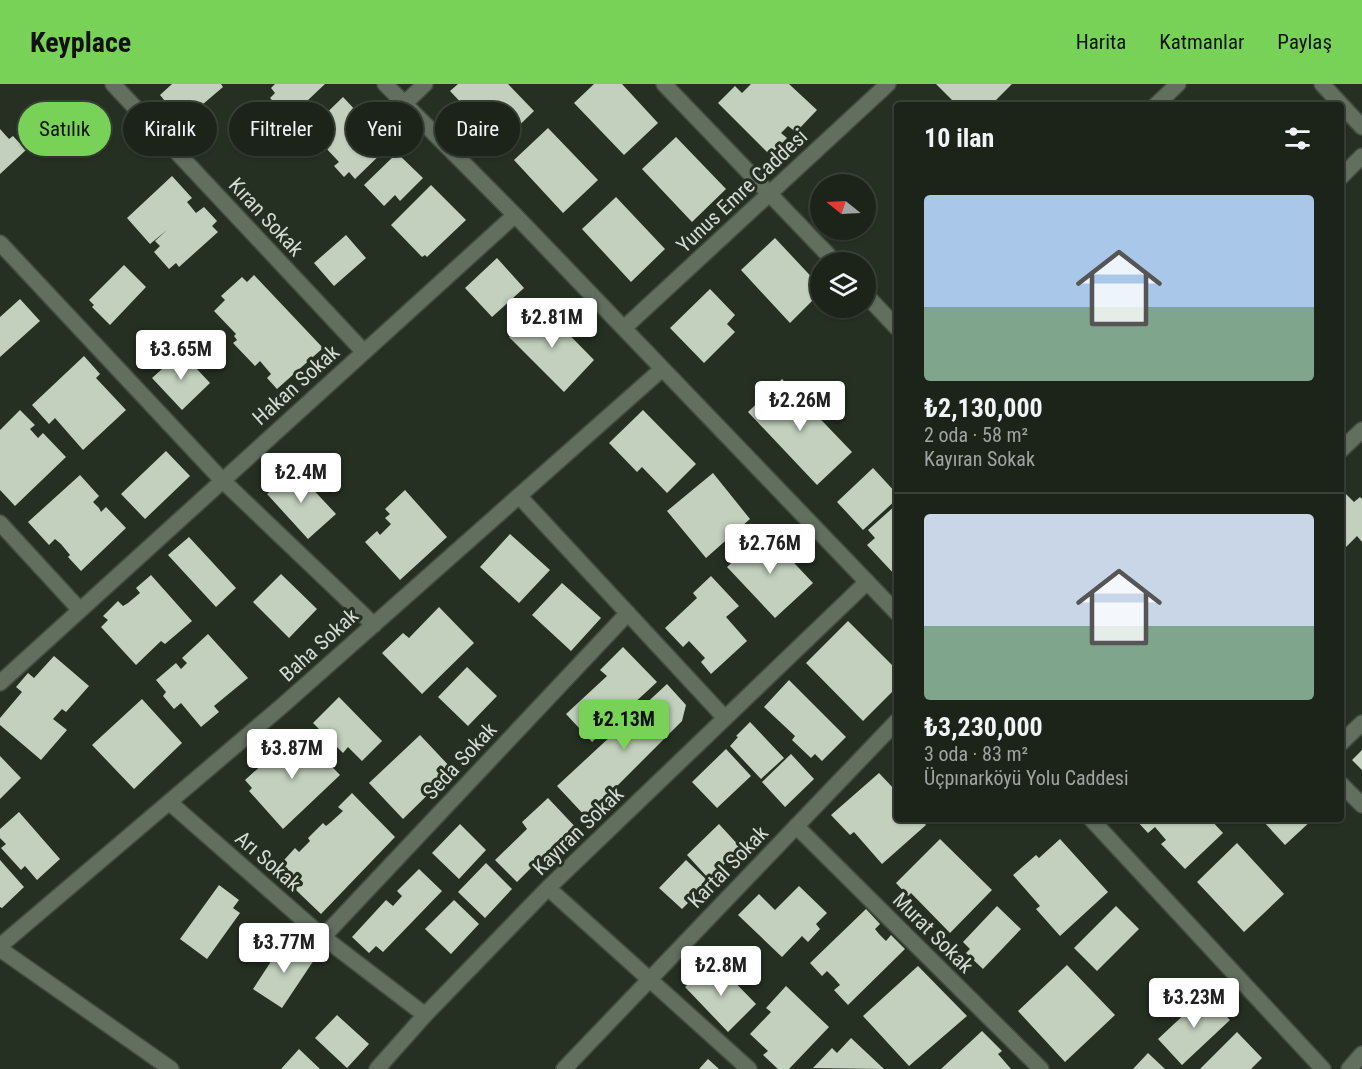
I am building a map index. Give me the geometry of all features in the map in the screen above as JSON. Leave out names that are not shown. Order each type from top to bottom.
[{"type":"street","name":"Kıran Sokak","points":[[113,84],[364,352]]},
{"type":"street","points":[[385,84],[402,102]]},
{"type":"street","points":[[406,102],[425,84]]},
{"type":"street","points":[[664,84],[825,252]]},
{"type":"street","name":"Yunus Emre Caddesi","points":[[624,328],[888,84]]},
{"type":"street","points":[[1159,102],[1178,84]]},
{"type":"street","points":[[1322,84],[1339,102]]},
{"type":"street","points":[[1344,108],[1362,127]]},
{"type":"street","points":[[423,123],[515,215],[624,328],[661,370],[894,608]]},
{"type":"street","points":[[1344,174],[1362,156]]},
{"type":"street","name":"Hakan Sokak","points":[[0,682],[515,215]]},
{"type":"street","points":[[0,243],[222,480],[374,625]]},
{"type":"street","points":[[876,306],[894,325]]},
{"type":"street","name":"Baha Sokak","points":[[0,948],[282,706],[661,370]]},
{"type":"street","points":[[1344,447],[1362,430]]},
{"type":"street","points":[[519,496],[725,718]]},
{"type":"street","points":[[0,523],[80,610]]},
{"type":"street","name":"Kayıran Sokak","points":[[377,1069],[424,1015],[548,888],[867,582]]},
{"type":"street","name":"Seda Sokak","points":[[323,937],[628,613]]},
{"type":"street","points":[[1344,740],[1362,723]]},
{"type":"street","name":"Kartal Sokak","points":[[564,1069],[894,724]]},
{"type":"street","points":[[1344,787],[1362,805]]},
{"type":"street","name":"Arı Sokak","points":[[169,802],[323,937],[424,1015]]},
{"type":"street","points":[[1094,822],[1323,1069]]},
{"type":"street","name":"Murat Sokak","points":[[796,826],[1041,1069]]},
{"type":"street","points":[[548,888],[748,1069]]},
{"type":"street","points":[[0,948],[171,1069]]},
{"type":"street","points":[[1349,1069],[1362,1054]]},
{"type":"building","points":[[172,84],[221,84],[223,87],[205,102],[166,102],[160,95]]},
{"type":"building","points":[[275,84],[325,84],[306,102],[274,102],[270,98],[275,93],[271,88]]},
{"type":"building","points":[[458,84],[508,84],[534,111],[520,125],[520,102],[460,102],[450,91]]},
{"type":"building","points":[[594,84],[622,84],[658,123],[624,155],[574,103]]},
{"type":"building","points":[[751,84],[789,84],[817,110],[796,132],[788,126],[781,133],[787,138],[770,155],[718,103],[735,86],[742,93]]},
{"type":"building","points":[[936,84],[1012,84],[994,102],[954,102]]},
{"type":"building","points":[[343,97],[348,102],[346,156],[379,156],[355,179],[349,172],[344,177],[334,166],[339,162],[333,156],[334,106]]},
{"type":"building","points":[[548,128],[598,180],[563,213],[514,160]]},
{"type":"building","points":[[0,129],[9,139],[13,136],[18,141],[20,156],[0,174]]},
{"type":"building","points":[[676,137],[726,189],[692,222],[642,169]]},
{"type":"building","points":[[394,156],[400,156],[423,178],[400,201],[395,195],[384,206],[364,185]]},
{"type":"building","points":[[172,176],[192,198],[187,202],[196,213],[204,207],[217,221],[212,226],[218,232],[179,267],[176,263],[169,269],[154,252],[160,246],[155,241],[167,230],[150,244],[127,218]]},
{"type":"building","points":[[431,185],[466,220],[427,257],[425,255],[422,257],[391,225]]},
{"type":"building","points":[[616,197],[665,249],[631,282],[582,229]]},
{"type":"building","points":[[346,235],[366,258],[334,286],[314,263]]},
{"type":"building","points":[[775,238],[810,275],[810,303],[790,323],[741,270]]},
{"type":"building","points":[[497,258],[524,288],[492,317],[465,288]]},
{"type":"building","points":[[124,265],[146,287],[110,325],[92,307],[94,305],[89,300]]},
{"type":"building","points":[[254,275],[323,348],[277,389],[267,378],[271,374],[260,361],[255,366],[233,343],[237,340],[234,336],[236,334],[214,311],[225,300],[221,296],[242,277],[247,282]]},
{"type":"building","points":[[710,289],[735,315],[727,324],[735,332],[704,363],[670,328]]},
{"type":"building","points":[[20,299],[40,321],[0,357],[0,317]]},
{"type":"building","points":[[541,306],[594,360],[564,392],[509,337]]},
{"type":"building","points":[[181,352],[210,383],[182,410],[152,378]]},
{"type":"building","points":[[84,356],[100,374],[96,378],[126,410],[83,450],[55,418],[49,424],[32,405]]},
{"type":"building","points":[[782,379],[852,452],[817,485],[748,412]]},
{"type":"building","points":[[20,410],[35,425],[30,429],[38,438],[43,433],[66,457],[15,506],[0,490],[0,430]]},
{"type":"building","points":[[643,410],[696,464],[667,493],[642,467],[637,472],[609,443]]},
{"type":"building","points":[[166,451],[190,476],[145,519],[121,494]]},
{"type":"building","points":[[873,468],[894,491],[894,502],[863,530],[837,502]]},
{"type":"building","points":[[294,469],[336,514],[308,539],[267,494]]},
{"type":"building","points":[[713,473],[750,519],[706,558],[667,511]]},
{"type":"building","points":[[80,475],[99,496],[93,502],[101,512],[106,507],[126,528],[81,571],[68,557],[70,555],[61,544],[55,539],[49,545],[28,522]]},
{"type":"building","points":[[405,490],[447,537],[400,580],[365,542],[377,531],[380,535],[391,524],[385,518],[390,514],[385,509]]},
{"type":"building","points":[[1344,492],[1354,502],[1360,497],[1362,499],[1362,542],[1357,536],[1346,547],[1344,545]]},
{"type":"building","points":[[894,507],[894,574],[867,545],[875,538],[868,530]]},
{"type":"building","points":[[765,532],[813,583],[775,618],[727,567]]},
{"type":"building","points":[[510,534],[550,570],[519,603],[480,567]]},
{"type":"building","points":[[189,537],[236,588],[216,607],[168,555]]},
{"type":"building","points":[[281,574],[317,609],[289,638],[253,602]]},
{"type":"building","points":[[151,575],[192,621],[165,644],[161,641],[136,665],[101,627],[108,620],[103,616],[118,601],[123,606],[140,593],[136,588]]},
{"type":"building","points":[[711,576],[739,606],[726,617],[747,641],[711,674],[701,662],[705,658],[689,641],[683,647],[665,628],[697,598],[693,593]]},
{"type":"building","points":[[562,583],[601,618],[571,651],[532,615]]},
{"type":"building","points":[[439,607],[474,643],[422,694],[382,653],[403,633],[409,638]]},
{"type":"building","points":[[848,621],[894,667],[894,690],[863,721],[806,663]]},
{"type":"building","points":[[208,634],[248,678],[214,706],[219,712],[201,727],[181,703],[174,709],[163,696],[166,692],[156,680],[176,663],[181,669],[187,663],[182,658]]},
{"type":"building","points":[[623,647],[657,682],[592,742],[566,714],[607,676],[600,670]]},
{"type":"building","points":[[54,656],[89,686],[66,712],[62,709],[53,719],[67,730],[41,760],[0,725],[0,718],[22,692],[16,687],[28,673],[34,678]]},
{"type":"building","points":[[467,667],[497,696],[468,726],[438,697]]},
{"type":"building","points":[[789,680],[846,737],[822,761],[815,754],[811,758],[792,740],[795,736],[764,707]]},
{"type":"building","points":[[667,684],[686,705],[682,721],[586,817],[557,786]]},
{"type":"building","points":[[339,697],[382,741],[362,761],[348,747],[343,753],[313,723]]},
{"type":"building","points":[[142,699],[182,743],[134,789],[92,745]]},
{"type":"building","points":[[750,722],[784,758],[761,779],[730,746]]},
{"type":"building","points":[[297,731],[340,775],[283,829],[249,791],[252,788],[245,780],[265,762],[270,768],[279,761],[273,755]]},
{"type":"building","points":[[420,735],[453,770],[403,819],[369,783]]},
{"type":"building","points":[[726,749],[751,776],[717,808],[692,782]]},
{"type":"building","points":[[1362,750],[1362,770],[1352,760]]},
{"type":"building","points":[[791,754],[814,779],[785,807],[762,782]]},
{"type":"building","points":[[0,756],[21,778],[0,799]]},
{"type":"building","points":[[879,773],[894,789],[894,822],[924,822],[926,825],[882,864],[854,832],[850,835],[831,815]]},
{"type":"building","points":[[352,793],[395,837],[321,914],[275,870],[295,848],[299,852],[310,841],[308,838],[323,823],[326,826],[343,811],[338,807]]},
{"type":"building","points":[[548,798],[581,833],[554,857],[549,850],[517,882],[495,860],[527,829],[522,822]]},
{"type":"building","points":[[19,812],[60,859],[37,880],[25,866],[21,870],[1,848],[6,844],[0,838],[0,829]]},
{"type":"building","points":[[1138,822],[1213,822],[1223,833],[1185,869],[1161,844],[1166,840],[1155,827],[1148,833]]},
{"type":"building","points":[[1264,822],[1310,822],[1285,845]]},
{"type":"building","points":[[460,824],[486,850],[459,879],[432,853]]},
{"type":"building","points":[[719,824],[741,848],[709,879],[687,855]]},
{"type":"building","points":[[940,839],[992,890],[950,933],[911,893],[908,896],[896,883]]},
{"type":"building","points":[[1060,839],[1108,892],[1060,936],[1036,909],[1040,906],[1013,875],[1036,855],[1039,858]]},
{"type":"building","points":[[1237,843],[1284,894],[1244,932],[1197,882]]},
{"type":"building","points":[[0,860],[24,887],[2,908],[0,907]]},
{"type":"building","points":[[686,860],[709,882],[682,909],[659,888]]},
{"type":"building","points":[[486,863],[512,889],[485,918],[458,892]]},
{"type":"building","points":[[419,869],[442,891],[383,952],[376,946],[369,953],[352,937],[386,900],[393,906],[402,896],[397,891]]},
{"type":"building","points":[[219,885],[239,900],[233,908],[240,913],[207,959],[180,939]]},
{"type":"building","points":[[799,886],[827,913],[816,924],[820,929],[808,942],[802,936],[782,957],[738,915],[759,894],[775,910]]},
{"type":"building","points":[[454,900],[479,924],[451,954],[425,929]]},
{"type":"building","points":[[997,906],[1021,929],[983,969],[966,953],[970,949],[963,942]]},
{"type":"building","points":[[1116,906],[1139,929],[1097,971],[1074,948]]},
{"type":"building","points":[[866,909],[880,924],[875,929],[879,934],[886,941],[891,935],[905,949],[848,1005],[834,990],[840,985],[834,978],[827,971],[822,976],[810,963]]},
{"type":"building","points":[[285,940],[314,960],[282,1008],[253,989]]},
{"type":"building","points":[[716,963],[756,1004],[728,1032],[685,987],[698,975],[701,978]]},
{"type":"building","points":[[1067,965],[1115,1015],[1065,1062],[1018,1011]]},
{"type":"building","points":[[918,966],[967,1016],[909,1066],[863,1016]]},
{"type":"building","points":[[786,986],[829,1027],[789,1069],[778,1069],[763,1055],[768,1051],[750,1034],[771,1012],[766,1008]]},
{"type":"building","points":[[1206,994],[1230,1020],[1182,1065],[1158,1039]]},
{"type":"building","points":[[337,1015],[369,1044],[347,1068],[315,1038]]},
{"type":"building","points":[[982,1031],[1002,1051],[998,1054],[1011,1069],[941,1069]]},
{"type":"building","points":[[1237,1032],[1262,1058],[1251,1069],[1200,1069]]},
{"type":"building","points":[[851,1038],[884,1069],[813,1068],[832,1048],[837,1053]]},
{"type":"building","points":[[299,1049],[320,1069],[281,1069]]},
{"type":"building","points":[[1148,1053],[1165,1069],[1133,1069]]},
{"type":"building","points":[[708,1059],[719,1069],[699,1069]]}]
